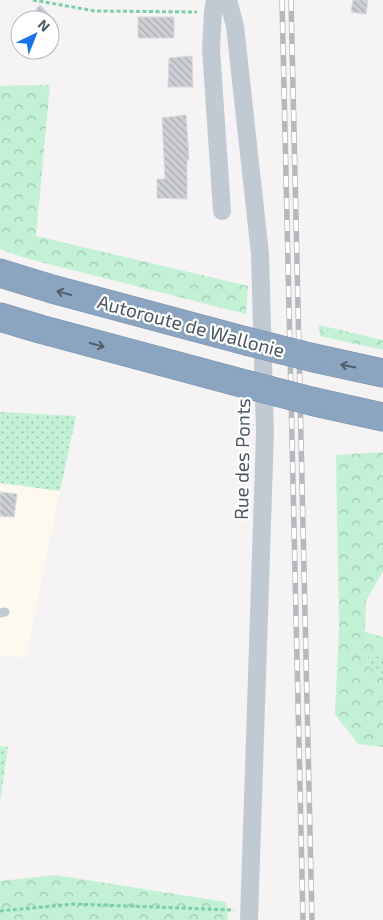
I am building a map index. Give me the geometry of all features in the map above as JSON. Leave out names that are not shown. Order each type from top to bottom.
[{"type":"highway","name":"Autoroute de Wallonie","points":[[0,273],[52,289],[246,341],[383,374]]},
{"type":"highway","points":[[0,317],[245,384],[383,417]]},
{"type":"street","name":"Rue des Ponts","points":[[228,0],[236,26],[260,254],[264,373],[265,432],[249,915]]},
{"type":"street","points":[[214,6],[211,49],[222,211]]},
{"type":"path","points":[[33,0],[95,11],[214,6]]},
{"type":"path","points":[[0,911],[73,904],[249,915]]},
{"type":"shaded area","points":[[0,483],[60,491],[26,658],[0,655]]},
{"type":"green space","points":[[50,85],[36,236],[248,286],[246,314],[25,258],[0,249],[0,86]]},
{"type":"green space","points":[[319,325],[383,340],[383,350],[320,336]]},
{"type":"green space","points":[[0,412],[76,416],[60,491],[0,483]]},
{"type":"green space","points":[[383,452],[383,571],[366,601],[365,632],[383,637],[383,654],[368,655],[367,666],[383,676],[383,747],[358,744],[335,714],[339,628],[336,455]]},
{"type":"green space","points":[[383,654],[383,676],[367,667],[368,655]]},
{"type":"green space","points":[[0,746],[8,747],[0,802]]},
{"type":"green space","points":[[55,875],[226,902],[228,920],[0,920],[0,881]]},
{"type":"building","points":[[353,0],[368,0],[366,14],[351,12]]},
{"type":"building","points":[[40,5],[45,10],[35,10]]},
{"type":"building","points":[[138,17],[174,17],[174,38],[138,38]]},
{"type":"building","points":[[192,56],[193,87],[168,87],[169,58]]},
{"type":"building","points":[[186,115],[189,160],[187,160],[187,199],[157,198],[157,179],[165,179],[162,118]]},
{"type":"building","points":[[0,492],[17,494],[14,517],[0,516]]},
{"type":"railway","points":[[282,0],[303,920]]},
{"type":"railway","points":[[291,0],[312,920]]}]
